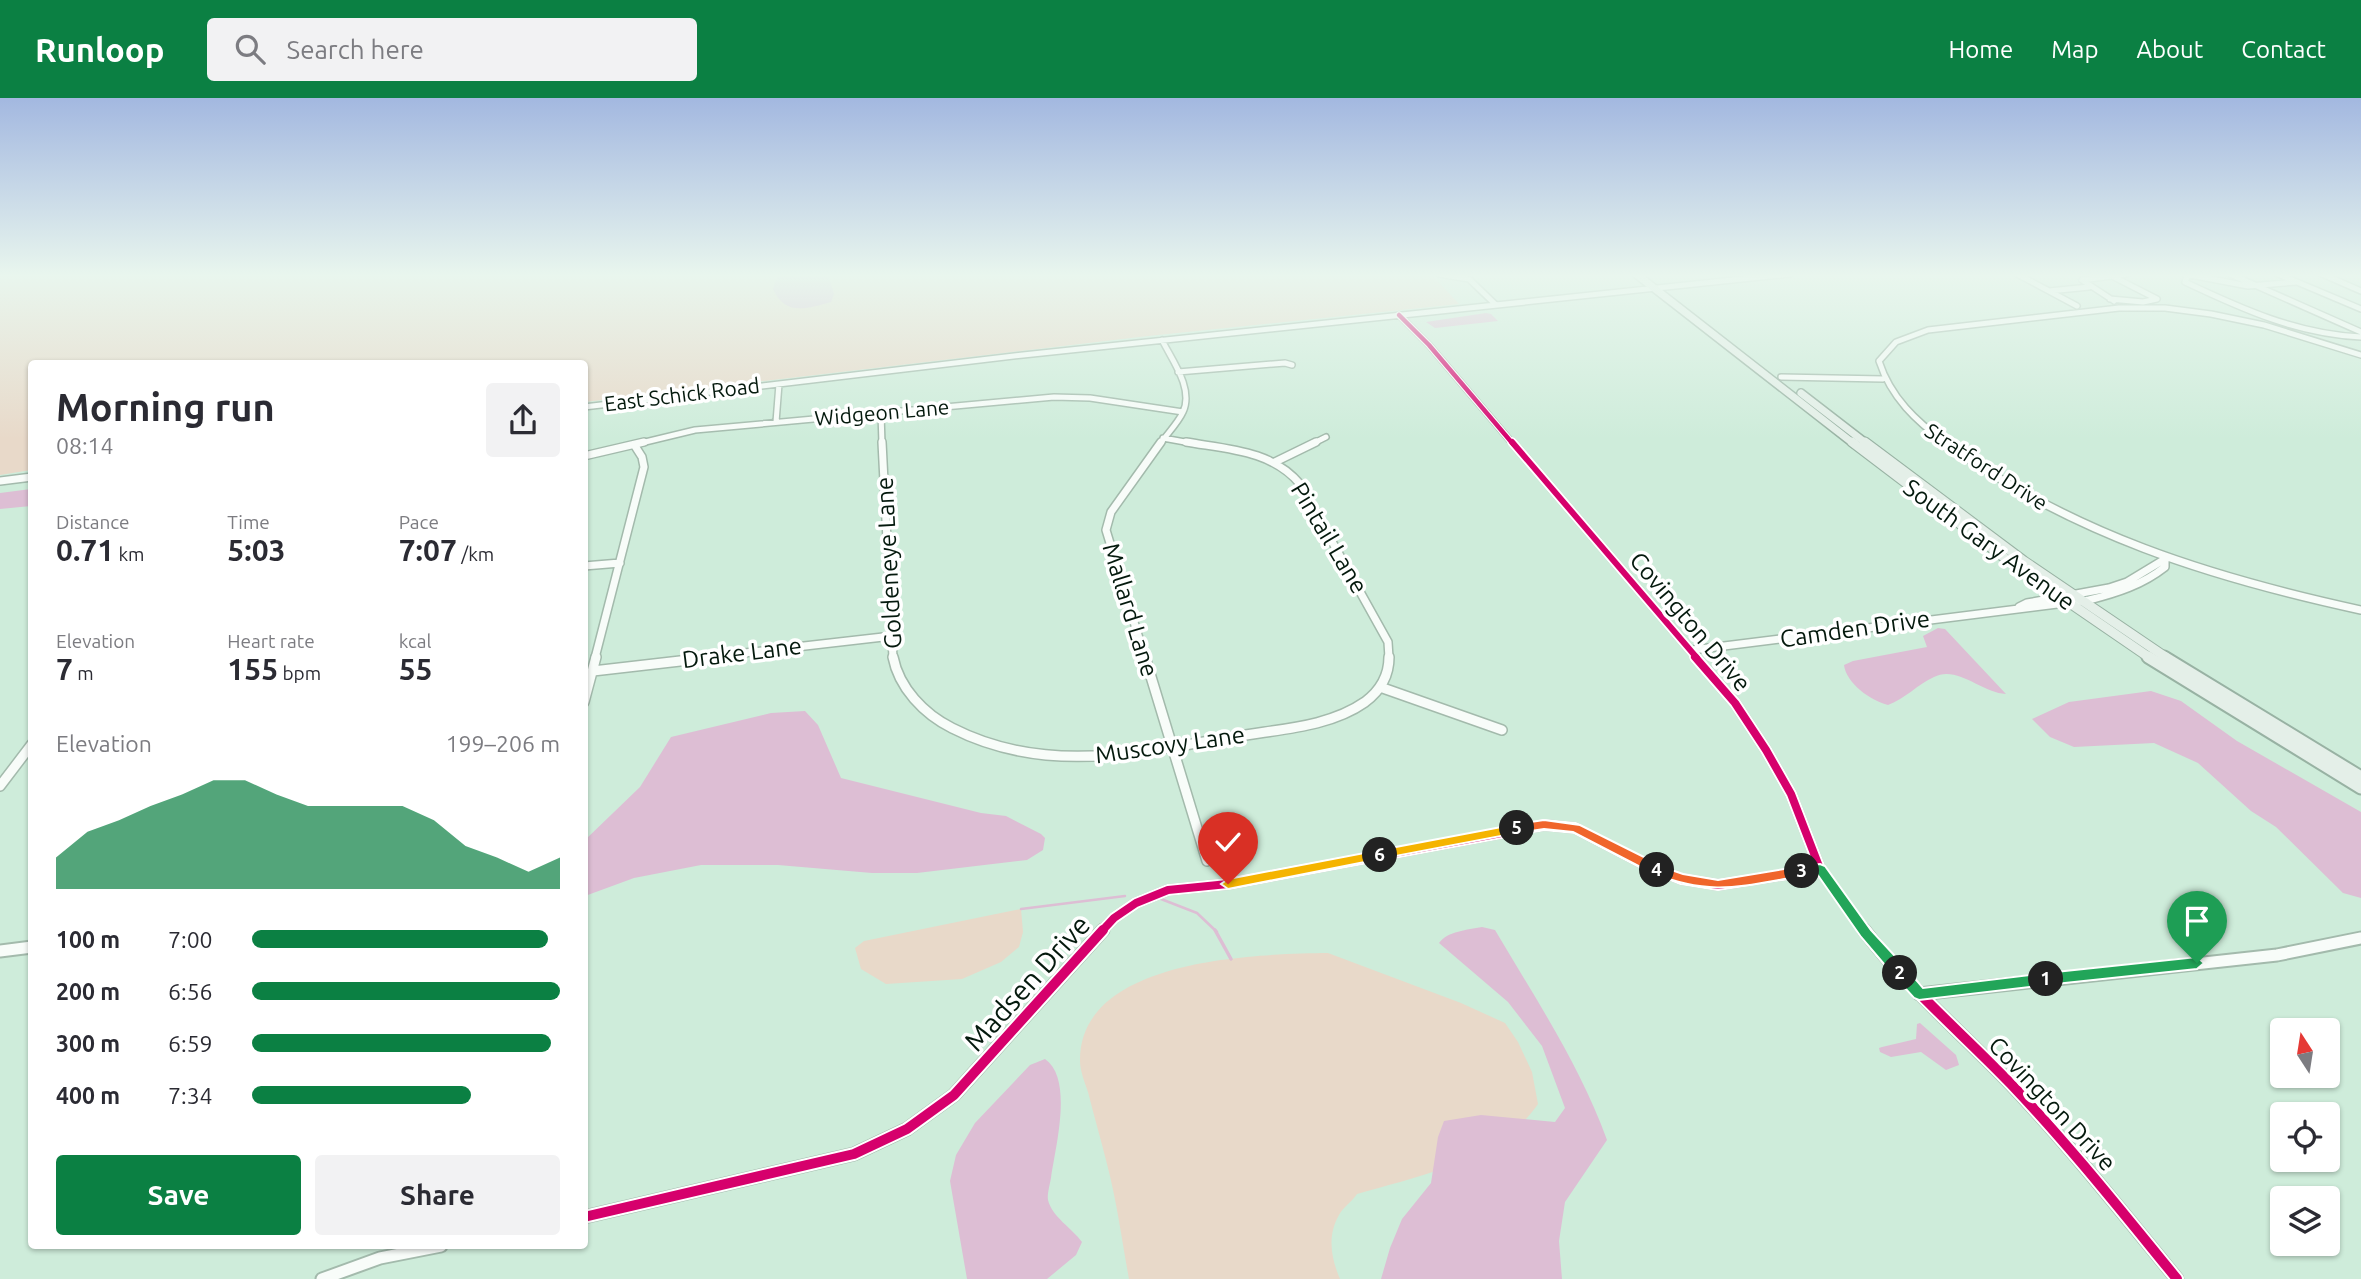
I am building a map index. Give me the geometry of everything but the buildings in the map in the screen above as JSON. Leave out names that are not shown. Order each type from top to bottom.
[{"type":"main road","name":"South Gary Avenue","points":[[1708,329],[1954,520],[2196,688],[2361,788]]},
{"type":"main road","name":"South Gary Avenue","points":[[1718,329],[2069,599],[2361,777]]},
{"type":"street","name":"East Schick Road","points":[[588,407],[1270,329]]},
{"type":"street","name":"Covington Drive","points":[[1415,329],[1692,650],[1735,704],[1791,794],[1820,869],[1866,933],[1919,994],[2034,1108],[2112,1197],[2177,1279]]},
{"type":"street","points":[[1784,379],[1884,381],[1879,361],[1889,347],[1912,335],[1941,329]]},
{"type":"street","points":[[2276,329],[2361,355]]},
{"type":"street","points":[[2304,329],[2320,333],[2361,335]]},
{"type":"street","points":[[1162,340],[1187,392],[1187,402],[1182,412]]},
{"type":"street","points":[[1178,372],[1284,363],[1292,365]]},
{"type":"street","name":"Stratford Drive","points":[[1884,381],[1926,428],[2006,484],[2075,522],[2165,559],[2294,596],[2361,610]]},
{"type":"street","points":[[776,422],[779,384]]},
{"type":"street","name":"Widgeon Lane","points":[[588,455],[695,430],[1064,397],[1182,412]]},
{"type":"street","name":"Mallard Lane","points":[[1182,412],[1111,512],[1106,530],[1207,861]]},
{"type":"street","name":"Goldeneye Lane","points":[[881,413],[893,659],[904,686],[927,712],[953,730]]},
{"type":"street","points":[[1275,462],[1326,437]]},
{"type":"street","name":"Pintail Lane","points":[[1163,438],[1241,451],[1275,462],[1300,484],[1384,631],[1390,658],[1380,687]]},
{"type":"street","points":[[588,688],[644,467],[642,457],[635,446]]},
{"type":"street","points":[[0,481],[28,478]]},
{"type":"street","name":"Camden Drive","points":[[1692,650],[2019,607],[2035,608],[2069,599],[2123,592],[2149,580],[2165,567],[2165,559]]},
{"type":"street","points":[[588,566],[620,563]]},
{"type":"street","name":"Drake Lane","points":[[593,671],[892,635]]},
{"type":"street","points":[[1380,687],[1502,730]]},
{"type":"street","name":"Muscovy Lane","points":[[953,730],[1006,749],[1057,757],[1119,755],[1329,718],[1356,706],[1380,687]]},
{"type":"street","points":[[0,786],[28,749]]},
{"type":"street","name":"Madsen Drive","points":[[588,1216],[854,1154],[888,1141],[924,1120],[954,1095],[1114,918],[1136,903],[1168,890],[1228,884],[1544,825],[1575,828],[1646,865],[1681,879],[1718,885],[1820,869]]},
{"type":"street","points":[[1919,994],[2277,955],[2361,938]]},
{"type":"street","points":[[0,951],[28,948]]},
{"type":"street","points":[[322,1279],[356,1263],[420,1249]]},
{"type":"shaded area","points":[[0,329],[1215,329],[588,402],[588,360],[28,360],[28,470],[0,475]]},
{"type":"shaded area","points":[[28,489],[28,506],[0,509],[0,493]]},
{"type":"shaded area","points":[[1938,628],[1945,629],[2006,694],[1952,674],[1943,674],[1928,680],[1888,705],[1874,700],[1849,678],[1844,665],[1927,647],[1923,636]]},
{"type":"shaded area","points":[[2151,691],[2181,701],[2237,741],[2361,812],[2361,898],[2343,893],[2276,827],[2251,811],[2198,763],[2154,743],[2074,747],[2050,737],[2032,719],[2069,702]]},
{"type":"shaded area","points":[[805,711],[818,725],[841,778],[981,813],[1006,816],[1041,834],[1045,838],[1043,850],[1027,860],[917,873],[872,873],[778,865],[701,865],[634,878],[588,895],[588,837],[640,787],[671,737],[771,713]]},
{"type":"shaded area","points":[[1021,909],[1023,932],[1019,947],[1001,962],[962,979],[886,984],[861,969],[855,948],[864,941]]},
{"type":"shaded area","points":[[1482,927],[1495,930],[1541,1007],[1584,1085],[1607,1140],[1565,1202],[1559,1241],[1562,1279],[1381,1279],[1402,1219],[1431,1183],[1438,1137],[1444,1121],[1481,1115],[1555,1122],[1565,1108],[1542,1046],[1508,1002],[1439,943],[1453,933]]},
{"type":"shaded area","points":[[1328,953],[1461,1003],[1505,1023],[1518,1042],[1532,1072],[1538,1104],[1522,1123],[1480,1152],[1431,1172],[1357,1194],[1341,1212],[1333,1231],[1334,1263],[1340,1279],[1129,1279],[1111,1178],[1081,1069],[1080,1061],[1087,1027],[1108,1001],[1139,982],[1177,969],[1218,960]]},
{"type":"shaded area","points":[[1920,1023],[1956,1055],[1959,1065],[1946,1070],[1921,1052],[1891,1057],[1880,1052],[1879,1048],[1916,1039],[1917,1024]]},
{"type":"shaded area","points":[[1045,1059],[1054,1069],[1061,1098],[1059,1132],[1048,1200],[1058,1217],[1082,1242],[1076,1255],[1047,1279],[967,1279],[950,1181],[956,1155],[975,1123],[1030,1065]]},
{"type":"waterway","points":[[1021,909],[1125,896]]},
{"type":"waterway","points":[[1161,899],[1197,913],[1215,930]]},
{"type":"waterway","points":[[1215,930],[1231,959]]},
{"type":"cycle path","points":[[1413,329],[1735,703],[1791,794],[1820,869],[1866,933],[1919,994],[2010,1083],[2070,1148],[2177,1279]]},
{"type":"cycle path","points":[[588,1216],[854,1154],[907,1129],[954,1095],[1114,918],[1136,903],[1168,890],[1228,884],[1544,825],[1575,828],[1646,865],[1681,879],[1718,885],[1820,869]]},
{"type":"route","points":[[1228,884],[1544,825],[1575,828],[1665,873],[1681,879],[1718,885],[1820,869],[1866,933],[1919,994],[2197,963]]}]
